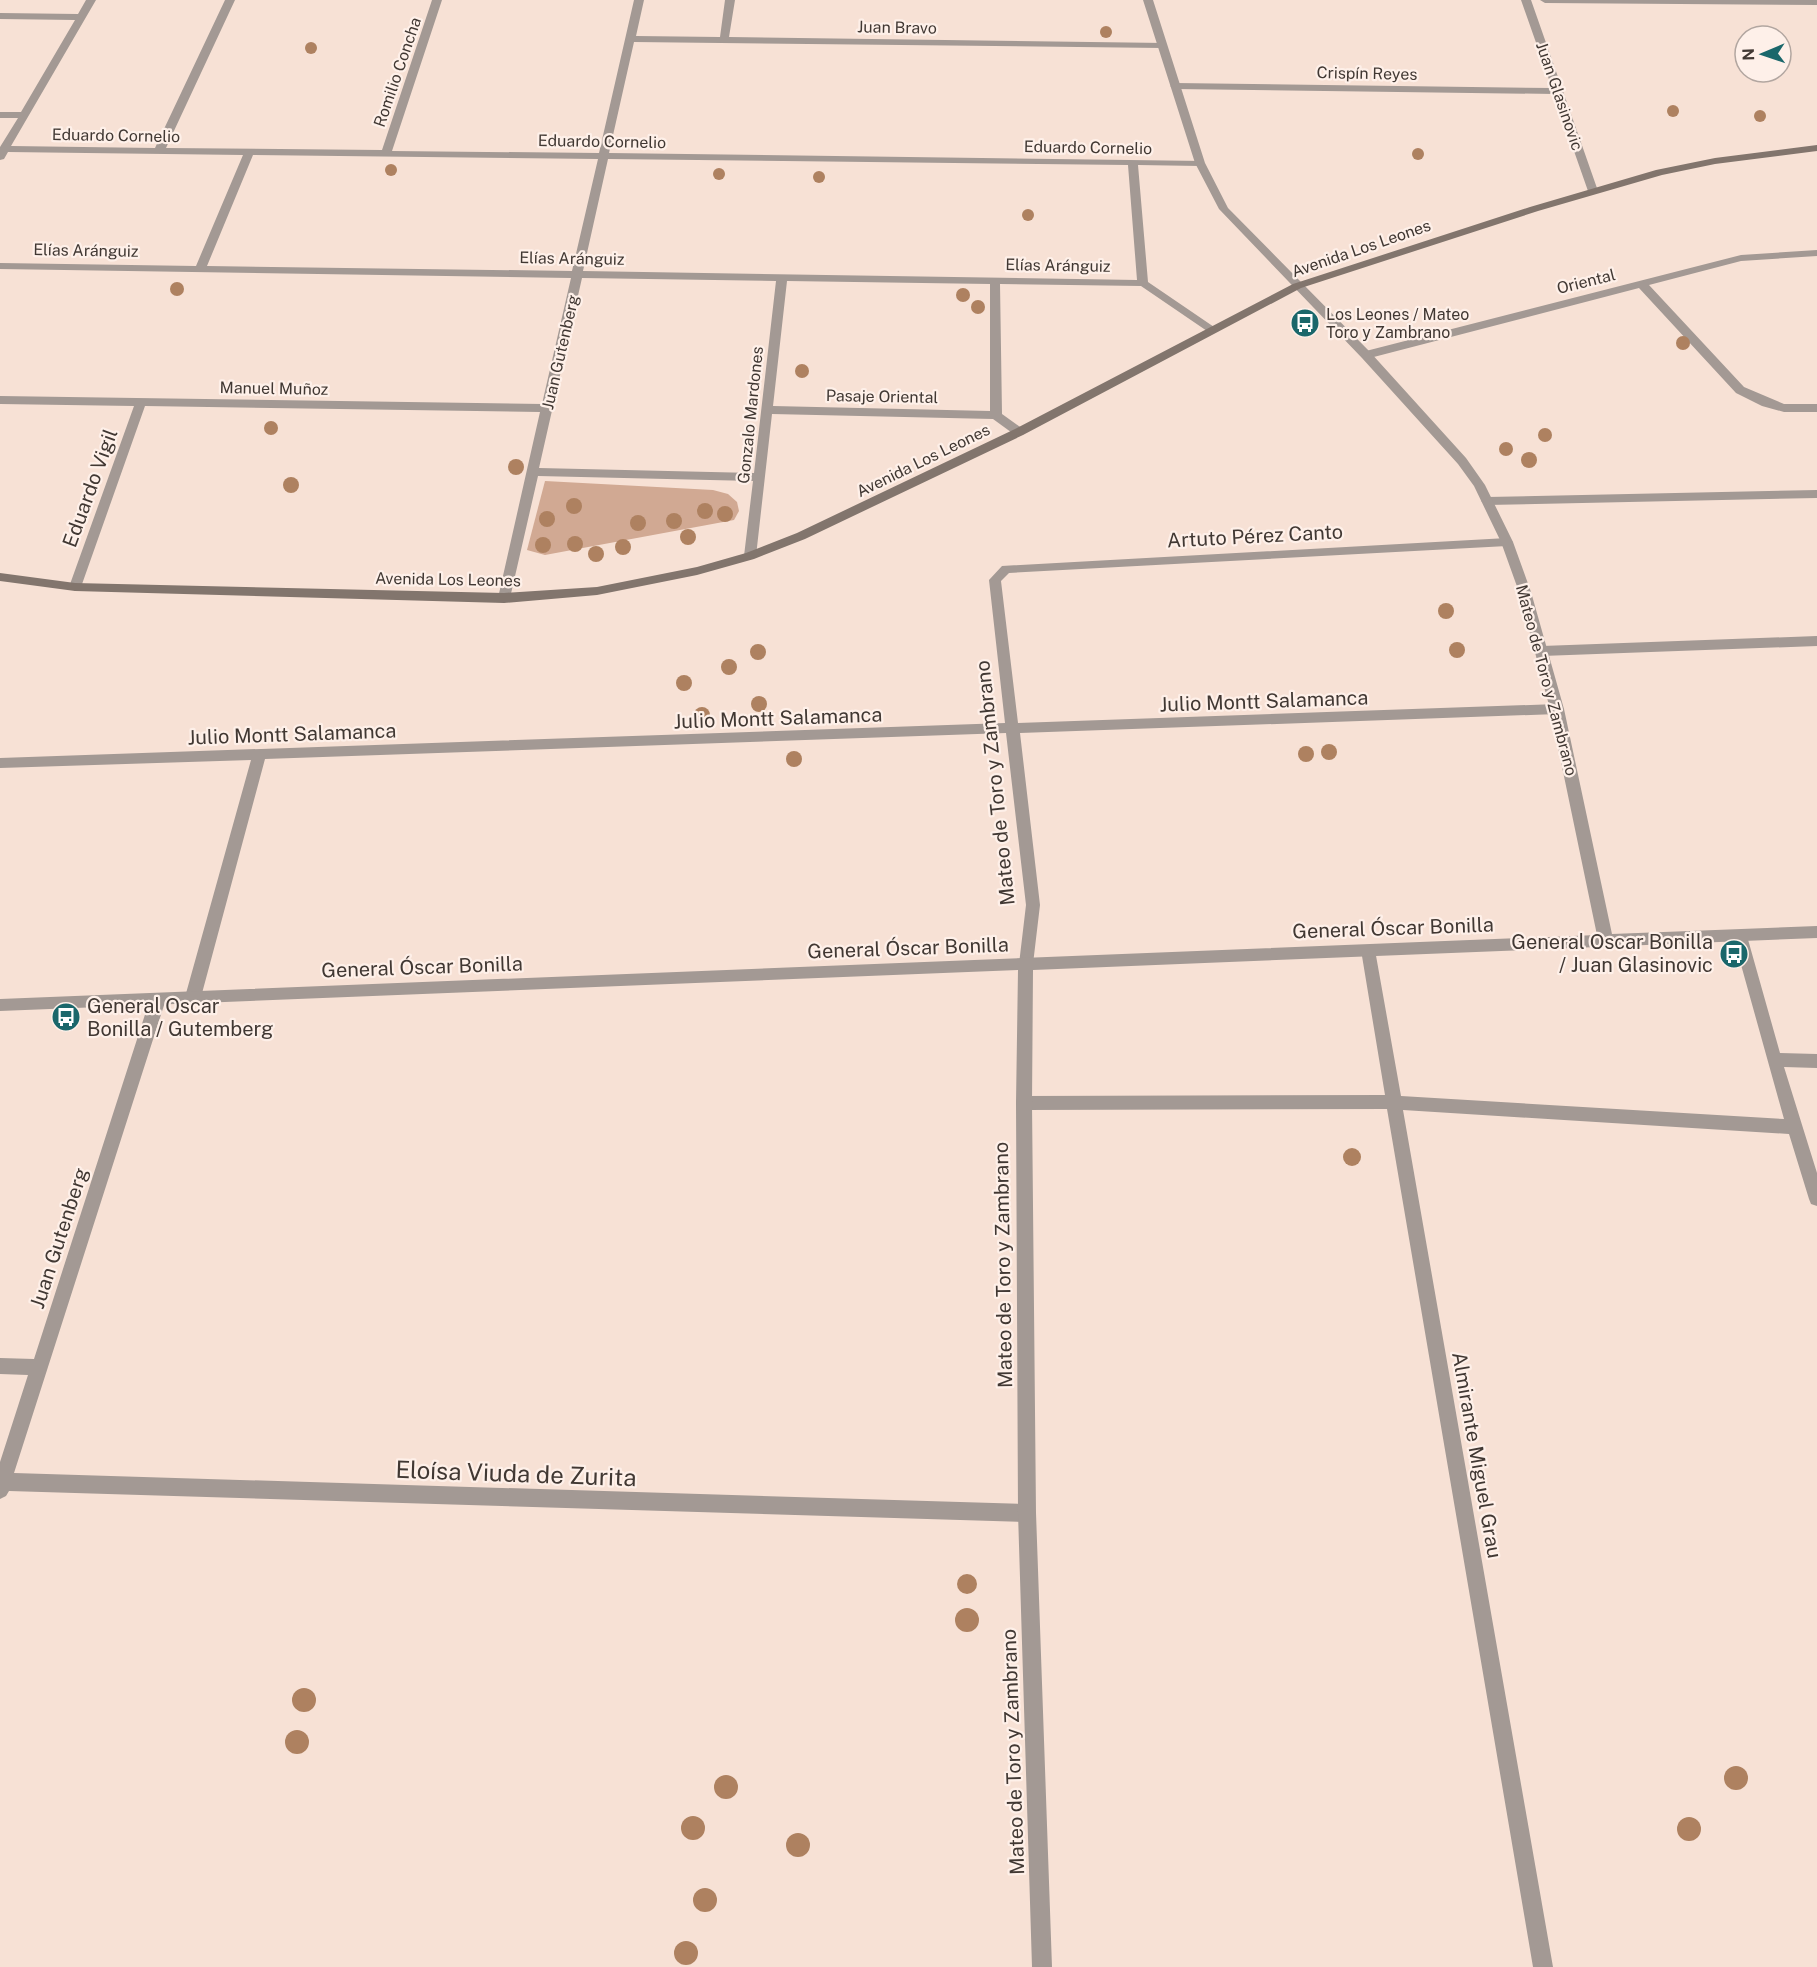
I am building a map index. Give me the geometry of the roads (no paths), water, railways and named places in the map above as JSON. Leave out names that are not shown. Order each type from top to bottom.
[{"type":"main road","name":"Avenida Los Leones","points":[[0,577],[75,587],[504,598],[551,596],[642,584],[750,556],[801,536],[1019,432],[1297,286],[1593,191],[1660,172],[1715,161],[1817,148]]},
{"type":"street","points":[[2,153],[91,0]]},
{"type":"street","points":[[159,151],[230,0]]},
{"type":"street","name":"Romilio Concha","points":[[386,153],[437,0]]},
{"type":"street","name":"Juan Gutenberg","points":[[504,598],[639,0]]},
{"type":"street","points":[[724,40],[730,0]]},
{"type":"street","name":"Mateo de Toro y Zambrano","points":[[1148,0],[1200,163],[1224,209],[1366,355],[1462,461],[1479,485],[1507,542],[1542,651],[1557,710],[1606,941]]},
{"type":"street","name":"Juan Glasinovic","points":[[1526,0],[1593,191]]},
{"type":"street","points":[[1545,0],[1817,2]]},
{"type":"street","points":[[0,16],[81,17]]},
{"type":"street","name":"Juan Bravo","points":[[631,39],[1162,45]]},
{"type":"street","name":"Crispín Reyes","points":[[1175,86],[1558,91]]},
{"type":"street","points":[[0,115],[24,115]]},
{"type":"street","name":"Eduardo Cornelio","points":[[2,153],[159,151],[1200,163]]},
{"type":"street","points":[[200,269],[249,152]]},
{"type":"street","points":[[1133,162],[1143,283],[1211,330]]},
{"type":"street","name":"Oriental","points":[[1366,355],[1741,258],[1817,253]]},
{"type":"street","name":"Elías Aránguiz","points":[[0,266],[1143,283]]},
{"type":"street","name":"Gonzalo Mardones","points":[[750,556],[782,278]]},
{"type":"street","points":[[995,281],[996,415],[1019,432]]},
{"type":"street","points":[[1642,284],[1740,390],[1766,403],[1784,408],[1817,408]]},
{"type":"street","name":"Manuel Muñoz","points":[[0,400],[547,408]]},
{"type":"street","name":"Eduardo Vigil","points":[[75,587],[141,402]]},
{"type":"street","name":"Pasaje Oriental","points":[[767,410],[996,415]]},
{"type":"street","points":[[532,472],[760,477]]},
{"type":"street","points":[[1487,501],[1817,494]]},
{"type":"street","name":"Artuto Pérez Canto","points":[[1006,570],[1507,542]]},
{"type":"street","name":"Mateo de Toro y Zambrano","points":[[1006,570],[995,580],[1033,905],[1026,964],[1024,1103],[1028,1513],[1042,1967]]},
{"type":"street","points":[[1542,651],[1817,641]]},
{"type":"street","name":"Julio Montt Salamanca","points":[[0,764],[1557,710]]},
{"type":"street","points":[[193,997],[259,755]]},
{"type":"street","name":"General Óscar Bonilla","points":[[0,1005],[1817,932]]},
{"type":"street","points":[[1740,936],[1774,1060],[1817,1199]]},
{"type":"street","name":"Almirante Miguel Grau","points":[[1368,950],[1543,1967]]},
{"type":"street","name":"Juan Gutenberg","points":[[1,1486],[158,999]]},
{"type":"street","points":[[1774,1060],[1817,1061]]},
{"type":"street","points":[[1024,1103],[1393,1102],[1795,1127]]},
{"type":"street","points":[[0,1366],[39,1367]]},
{"type":"street","name":"Eloísa Viuda de Zurita","points":[[1,1486],[1028,1513]]},
{"type":"place","name":"Los Leones / Mateo Toro y Zambrano","points":[[1305,323]]},
{"type":"place","name":"General Oscar Bonilla / Juan Glasinovic","points":[[1734,954]]},
{"type":"place","name":"General Oscar Bonilla / Gutemberg","points":[[66,1017]]}]
